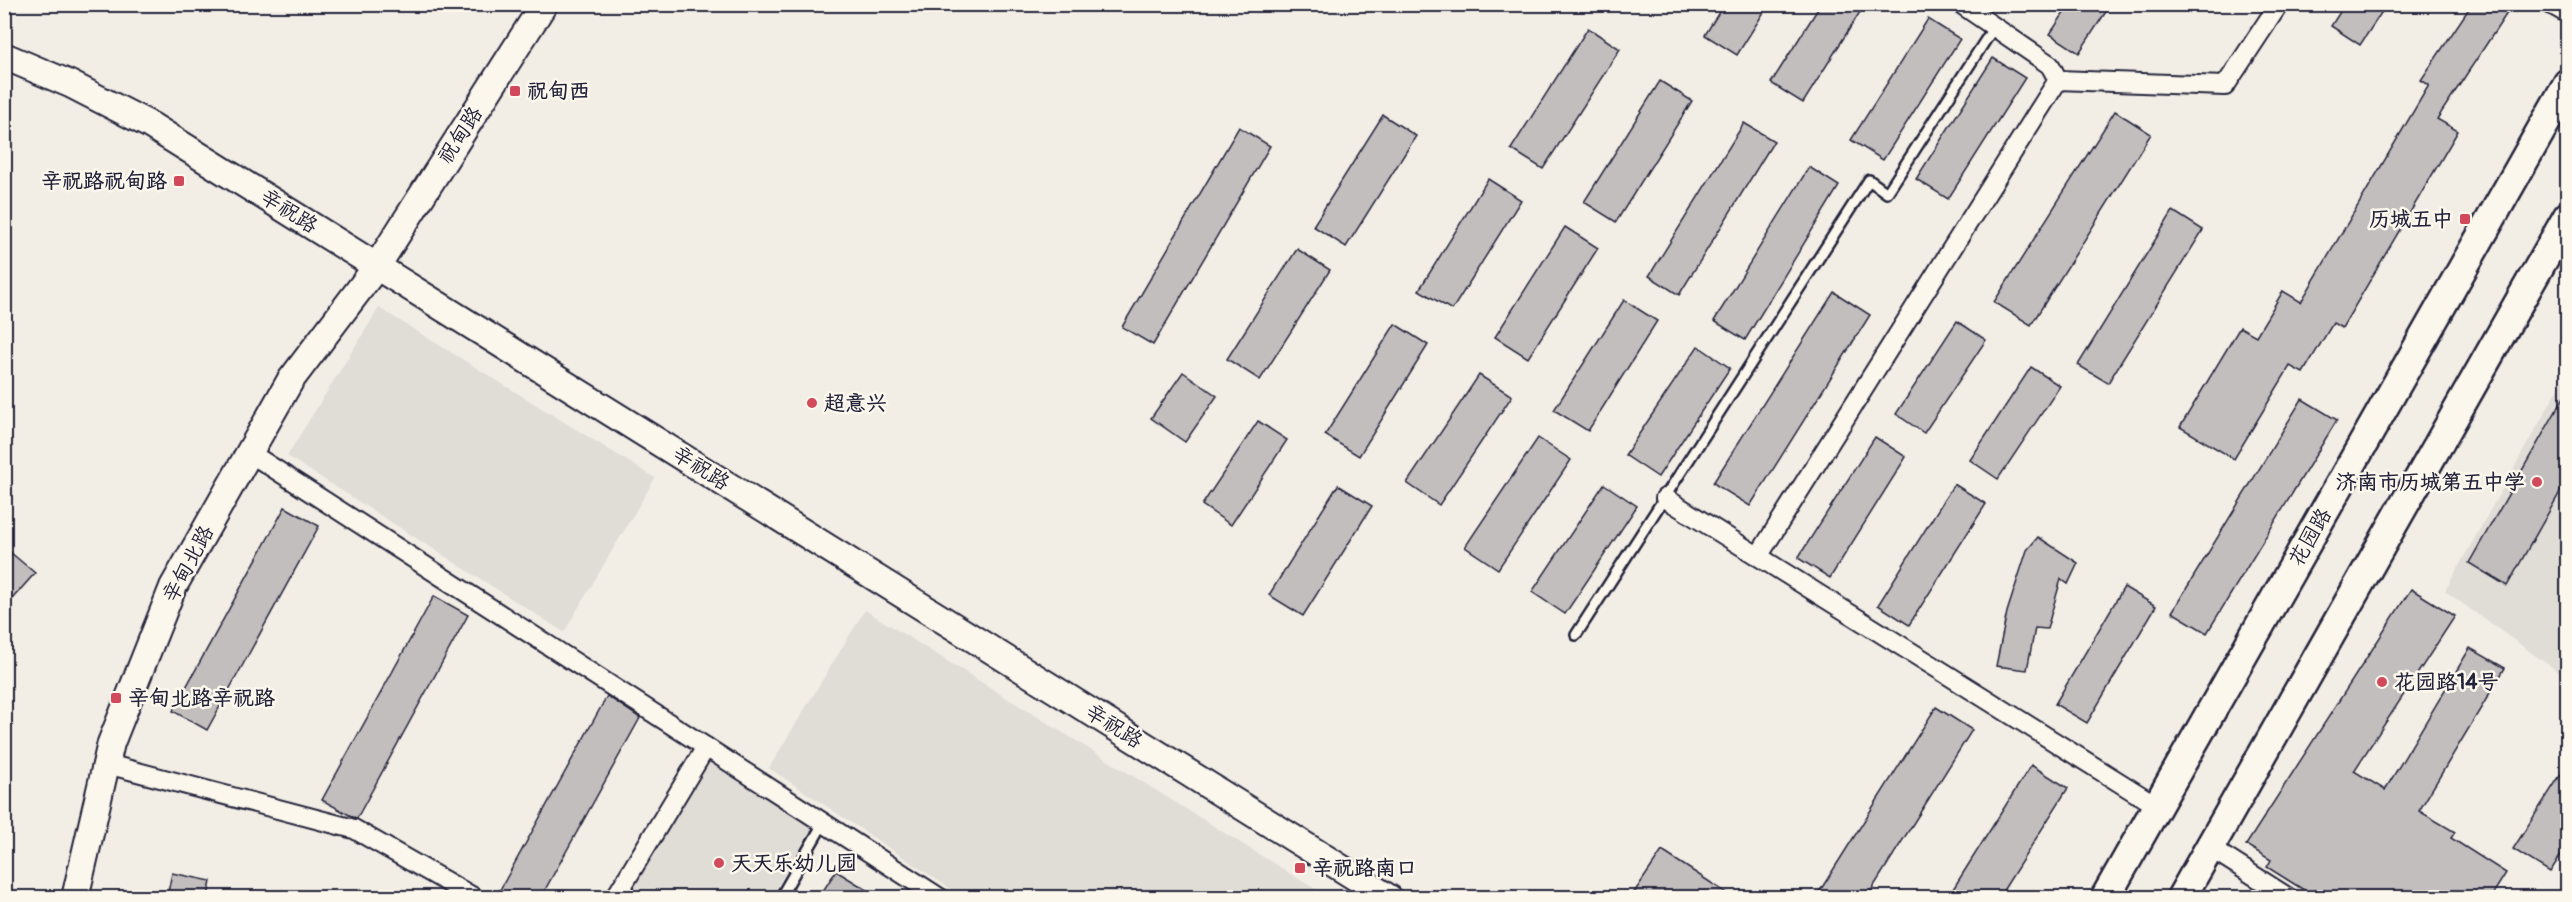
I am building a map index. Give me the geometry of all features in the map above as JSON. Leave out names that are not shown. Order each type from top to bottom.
[{"type":"main road","name":"祝甸路","points":[[377,266],[544,4]]},
{"type":"main road","name":"辛祝路","points":[[4,56],[70,84],[150,125],[1389,897]]},
{"type":"main road","name":"花园路","points":[[2106,897],[2567,85]]},
{"type":"main road","points":[[2181,897],[2568,216]]},
{"type":"main road","name":"辛甸北路","points":[[75,897],[111,743],[173,586],[290,381],[377,266]]},
{"type":"street","points":[[1961,4],[2050,65],[2058,80]]},
{"type":"street","points":[[2058,80],[2225,86],[2279,4]]},
{"type":"street","points":[[2550,4],[2568,14]]},
{"type":"street","points":[[1759,555],[2058,80]]},
{"type":"street","points":[[250,453],[824,822],[929,894]]},
{"type":"street","points":[[1665,498],[2157,806]]},
{"type":"street","points":[[615,897],[706,747]]},
{"type":"street","points":[[106,764],[354,829],[475,897]]},
{"type":"street","points":[[2209,847],[2289,897]]},
{"type":"lane","points":[[1576,635],[1869,180],[1887,193],[1994,27]]},
{"type":"lane","points":[[780,897],[824,822]]},
{"type":"shaded area","points":[[379,308],[655,478],[564,632],[287,456]]},
{"type":"shaded area","name":"济南市历城第五中学","points":[[2567,373],[2567,678],[2445,591]]},
{"type":"shaded area","points":[[865,610],[1328,897],[963,897],[769,768]]},
{"type":"shaded area","name":"天天乐幼儿园","points":[[710,762],[812,828],[771,897],[625,898]]},
{"type":"building","points":[[1724,4],[1769,4],[1737,55],[1705,35]]},
{"type":"building","points":[[1821,4],[1865,4],[1803,103],[1771,83]]},
{"type":"building","points":[[2070,4],[2111,4],[2079,53],[2050,34]]},
{"type":"building","points":[[2345,4],[2387,4],[2360,45],[2331,26]]},
{"type":"building","points":[[2472,4],[2513,4],[2437,119],[2458,131],[2342,328],[2333,323],[2303,373],[2290,366],[2234,459],[2180,427],[2240,327],[2256,336],[2283,291],[2301,302],[2429,85],[2421,80]]},
{"type":"building","points":[[1928,19],[1960,39],[1883,160],[1851,140]]},
{"type":"building","points":[[1588,28],[1620,49],[1543,169],[1511,149]]},
{"type":"building","points":[[1993,58],[2025,78],[1948,199],[1916,179]]},
{"type":"building","points":[[1660,81],[1692,101],[1616,222],[1584,202]]},
{"type":"building","points":[[2115,111],[2151,134],[2031,325],[1994,302]]},
{"type":"building","points":[[1383,115],[1416,136],[1346,247],[1313,226]]},
{"type":"building","points":[[1744,123],[1774,141],[1679,295],[1649,276]]},
{"type":"building","points":[[1239,127],[1270,146],[1153,345],[1122,327]]},
{"type":"building","points":[[1809,167],[1839,186],[1745,340],[1714,321]]},
{"type":"building","points":[[1488,179],[1521,200],[1452,310],[1419,290]]},
{"type":"building","points":[[2173,211],[2203,230],[2108,383],[2078,365]]},
{"type":"building","points":[[1565,227],[1598,248],[1528,358],[1495,337]]},
{"type":"building","points":[[1297,249],[1330,270],[1260,380],[1227,359]]},
{"type":"building","points":[[1834,292],[1870,315],[1750,506],[1713,483]]},
{"type":"building","points":[[1624,300],[1657,321],[1588,431],[1554,410]]},
{"type":"building","points":[[1957,321],[1986,340],[1924,433],[1896,414]]},
{"type":"building","points":[[1395,324],[1428,345],[1359,456],[1325,435]]},
{"type":"building","points":[[1698,346],[1730,368],[1658,477],[1625,455]]},
{"type":"building","points":[[2031,367],[2060,386],[1998,479],[1970,460]]},
{"type":"building","points":[[1183,372],[1217,396],[1185,442],[1151,418]]},
{"type":"building","points":[[1479,375],[1512,396],[1439,505],[1407,483]]},
{"type":"building","points":[[2568,390],[2568,478],[2507,586],[2469,563]]},
{"type":"building","points":[[2302,399],[2337,420],[2207,633],[2172,612]]},
{"type":"building","points":[[1258,421],[1287,440],[1231,525],[1202,505]]},
{"type":"building","points":[[1875,437],[1906,457],[1830,578],[1798,558]]},
{"type":"building","points":[[1538,438],[1571,460],[1498,569],[1465,547]]},
{"type":"building","points":[[1604,484],[1637,506],[1565,614],[1532,592]]},
{"type":"building","points":[[1954,484],[1986,504],[1909,625],[1878,605]]},
{"type":"building","points":[[1338,485],[1372,506],[1303,616],[1269,595]]},
{"type":"building","points":[[285,507],[319,526],[207,730],[173,711]]},
{"type":"building","points":[[2038,537],[2078,563],[2068,584],[2061,579],[2047,629],[2035,628],[2027,670],[1996,666],[2007,612],[2027,550]]},
{"type":"building","points":[[4,547],[35,573],[4,608]]},
{"type":"building","points":[[2124,587],[2156,606],[2087,723],[2055,704]]},
{"type":"building","points":[[2411,589],[2455,616],[2354,771],[2385,790],[2470,648],[2505,668],[2419,811],[2455,832],[2451,838],[2506,873],[2491,897],[2315,897],[2267,867],[2271,860],[2246,845]]},
{"type":"building","points":[[434,596],[468,615],[357,818],[353,817],[322,800]]},
{"type":"building","points":[[607,696],[640,718],[541,897],[496,897]]},
{"type":"building","points":[[1936,707],[1972,730],[1867,897],[1816,897]]},
{"type":"building","points":[[2568,763],[2568,844],[2550,872],[2513,849]]},
{"type":"building","points":[[2031,765],[2068,788],[1999,897],[1948,897]]},
{"type":"building","points":[[1662,851],[1733,897],[1631,897]]},
{"type":"building","points":[[836,871],[879,897],[819,897]]},
{"type":"building","points":[[172,873],[211,881],[208,897],[167,897]]},
{"type":"place","name":"祝甸西","points":[[515,91]]},
{"type":"place","name":"辛祝路祝甸路","points":[[179,181]]},
{"type":"place","name":"历城五中","points":[[2465,219]]},
{"type":"place","name":"超意兴","points":[[812,403]]},
{"type":"place","name":"济南市历城第五中学","points":[[2537,482]]},
{"type":"place","name":"花园路14号","points":[[2382,682]]},
{"type":"place","name":"辛甸北路辛祝路","points":[[116,698]]},
{"type":"place","name":"天天乐幼儿园","points":[[719,863]]},
{"type":"place","name":"辛祝路南口","points":[[1300,868]]}]
